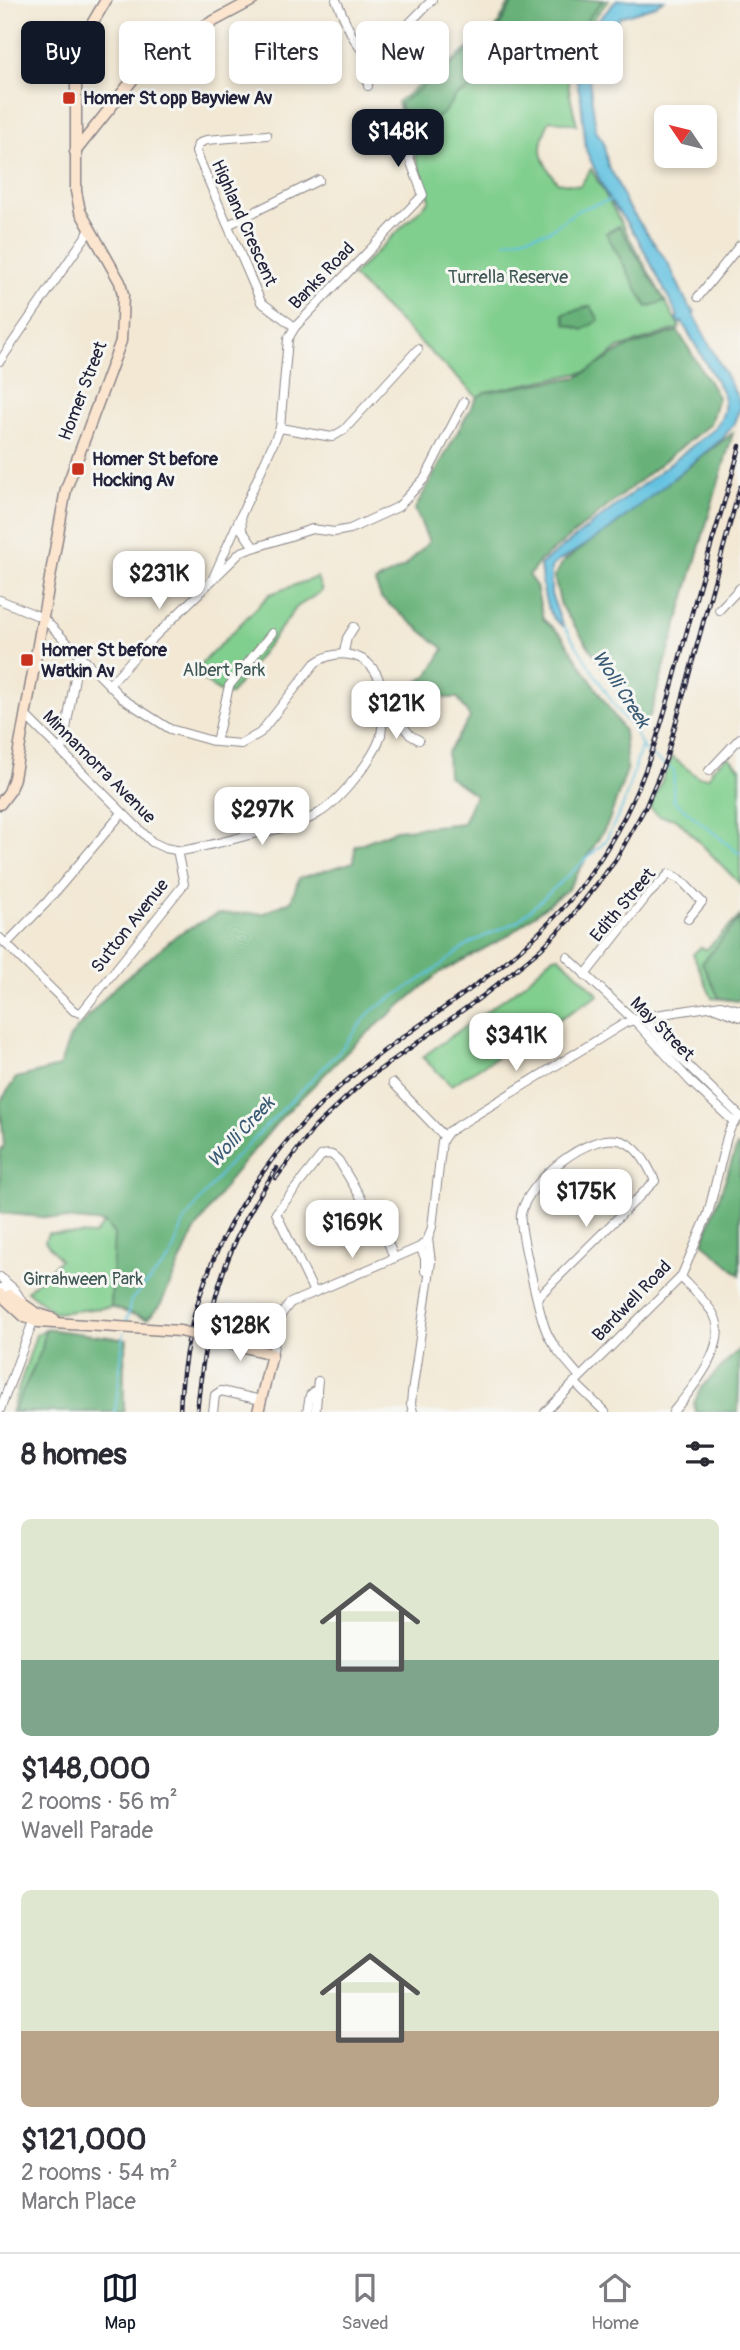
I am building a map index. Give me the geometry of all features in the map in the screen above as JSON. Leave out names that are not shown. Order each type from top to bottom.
[{"type":"main road","name":"Homer Street","points":[[0,804],[15,778],[66,489],[117,358],[122,335],[123,295],[120,282],[79,211],[76,200],[76,51],[106,0]]},
{"type":"main road","points":[[75,152],[158,50],[253,0]]},
{"type":"main road","points":[[75,120],[96,126]]},
{"type":"main road","points":[[1,1283],[35,1317]]},
{"type":"main road","points":[[0,1294],[20,1312],[35,1317],[73,1323],[180,1331],[272,1354],[258,1412]]},
{"type":"street","points":[[336,0],[356,41]]},
{"type":"street","points":[[411,21],[432,0]]},
{"type":"street","name":"Banks Road","points":[[213,578],[280,428],[288,340],[295,327],[423,195],[400,133]]},
{"type":"street","name":"Highland Crescent","points":[[267,135],[206,140],[198,144],[196,152],[261,302],[295,327]]},
{"type":"street","points":[[228,225],[319,180]]},
{"type":"street","points":[[0,361],[90,230]]},
{"type":"street","points":[[698,297],[740,245]]},
{"type":"street","points":[[280,428],[332,436],[344,430],[418,349]]},
{"type":"street","points":[[109,685],[233,558],[253,546],[312,529],[334,532],[350,529],[398,507],[425,478],[464,402]]},
{"type":"street","points":[[241,516],[242,530],[253,546]]},
{"type":"street","points":[[719,610],[740,588]]},
{"type":"street","points":[[0,600],[43,618],[122,698],[170,729],[216,741],[242,744],[249,741],[267,726],[315,663],[326,656],[344,652],[367,663],[377,675],[382,713],[381,735],[375,751],[336,800],[322,812],[294,825],[177,850]]},
{"type":"street","points":[[344,652],[347,638],[354,627]]},
{"type":"street","points":[[216,741],[229,686],[272,633]]},
{"type":"street","points":[[62,752],[79,654]]},
{"type":"street","points":[[382,713],[394,714],[410,736],[419,740]]},
{"type":"street","name":"Minnamorra Avenue","points":[[25,715],[152,842],[177,850]]},
{"type":"street","points":[[709,771],[740,738]]},
{"type":"street","points":[[3,941],[46,902],[122,813]]},
{"type":"street","name":"Sutton Avenue","points":[[3,941],[79,1014],[184,884],[177,850]]},
{"type":"street","name":"Edith Street","points":[[585,975],[647,896],[670,874],[680,879],[702,902],[688,919]]},
{"type":"street","name":"May Street","points":[[567,957],[690,1081],[738,1118]]},
{"type":"street","points":[[444,1136],[632,1020],[722,1004],[740,1010]]},
{"type":"street","points":[[712,1007],[740,1017]]},
{"type":"street","name":"May Street","points":[[643,1017],[738,1118]]},
{"type":"street","points":[[393,1083],[444,1136]]},
{"type":"street","name":"Bardwell Road","points":[[545,1412],[681,1277],[708,1214],[719,1160],[738,1118]]},
{"type":"street","points":[[272,1354],[280,1319],[285,1308],[293,1302],[420,1247],[428,1239],[432,1227],[444,1136]]},
{"type":"street","points":[[538,1297],[655,1181],[639,1154],[622,1141],[596,1141],[562,1160],[528,1196],[520,1216],[545,1329],[577,1379],[604,1412]]},
{"type":"street","points":[[314,1292],[276,1213],[321,1156],[333,1155],[339,1161],[394,1258]]},
{"type":"street","points":[[413,1412],[411,1404],[432,1254],[428,1239]]},
{"type":"street","points":[[420,1247],[425,1258],[426,1289]]},
{"type":"street","points":[[673,1412],[702,1374],[717,1334],[716,1321],[711,1311],[681,1277]]},
{"type":"street","points":[[0,1410],[35,1317]]},
{"type":"street","points":[[307,1412],[310,1395],[317,1385],[319,1397],[315,1412]]},
{"type":"street","points":[[213,1412],[215,1395],[219,1391],[261,1400]]},
{"type":"green space","name":"Turrella Reserve","points":[[511,0],[609,0],[592,21],[500,21]]},
{"type":"green space","points":[[514,0],[604,0],[587,21],[502,21]]},
{"type":"green space","name":"Turrella Reserve","points":[[463,53],[463,84],[569,84],[577,125],[550,120],[541,145],[546,166],[557,182],[580,186],[591,169],[680,328],[619,348],[590,371],[486,392],[477,397],[352,276],[430,200],[397,102],[421,84],[449,84],[449,63]]},
{"type":"green space","points":[[463,56],[463,84],[475,84],[466,92],[457,95],[442,115],[417,125],[412,139],[400,104],[426,84],[449,84],[449,66]]},
{"type":"green space","points":[[619,226],[665,301],[647,307],[606,233]]},
{"type":"green space","points":[[591,306],[599,320],[583,330],[566,324],[563,314]]},
{"type":"green space","points":[[678,331],[718,397],[710,424],[540,561],[529,576],[536,586],[543,619],[562,636],[624,731],[627,770],[608,823],[568,889],[506,937],[439,973],[357,1042],[282,1117],[232,1176],[193,1234],[160,1306],[147,1319],[111,1307],[114,1234],[105,1223],[0,1213],[0,1152],[4,1146],[0,1102],[16,1078],[59,1067],[70,1037],[113,989],[178,934],[217,914],[264,913],[291,901],[299,878],[354,862],[355,846],[396,830],[463,823],[475,795],[448,776],[447,753],[470,718],[458,698],[396,698],[429,674],[444,649],[381,598],[375,582],[404,567],[429,542],[415,509],[477,397],[486,392],[578,377],[625,348]]},
{"type":"green space","points":[[733,433],[650,716],[641,723],[561,606],[554,577],[562,563]]},
{"type":"green space","name":"Albert Park","points":[[317,577],[322,591],[297,607],[230,695],[218,691],[198,676],[197,668],[270,594]]},
{"type":"green space","points":[[728,756],[740,768],[740,884],[677,819],[659,816],[650,808],[672,757],[698,777],[709,777],[713,768]]},
{"type":"green space","points":[[740,916],[740,1001],[712,998],[693,954],[701,947],[706,950]]},
{"type":"green space","points":[[740,918],[740,1001],[719,998],[702,963]]},
{"type":"green space","points":[[559,956],[599,995],[451,1085],[422,1057],[519,988],[553,957]]},
{"type":"green space","points":[[737,1146],[740,1149],[740,1275],[703,1243]]},
{"type":"green space","name":"Girrahween Park","points":[[105,1222],[114,1234],[111,1307],[55,1313],[27,1291],[60,1260],[45,1241],[48,1233],[94,1235]]},
{"type":"green space","points":[[45,1329],[127,1339],[124,1412],[13,1412],[42,1349]]},
{"type":"green space","points":[[46,1329],[44,1349],[14,1412],[11,1412],[36,1335]]},
{"type":"green space","points":[[740,1348],[738,1412],[696,1412],[694,1403],[701,1388]]},
{"type":"water","points":[[617,0],[664,0],[655,6],[620,17],[618,21],[598,21]]},
{"type":"water","points":[[578,84],[590,84],[596,131],[603,141],[608,166],[625,202],[668,263],[689,307],[695,312],[693,314],[739,400],[740,408],[733,425],[722,439],[609,530],[551,568],[551,594],[563,626],[551,615],[548,608],[540,565],[714,429],[724,407],[722,391],[682,322],[680,324],[676,318],[678,316],[637,237],[607,196],[586,150]]},
{"type":"waterway","points":[[505,242],[549,231],[578,210],[610,200]]},
{"type":"waterway","points":[[564,626],[619,712],[633,728],[645,752],[674,771],[673,800],[740,854]]},
{"type":"waterway","name":"Wolli Creek","points":[[126,1324],[131,1300],[170,1258],[185,1220],[226,1167],[338,1053],[371,1011],[425,977],[470,943],[518,921],[605,842],[623,806],[641,747]]},
{"type":"waterway","name":"Wolli Creek","points":[[115,1412],[124,1333]]},
{"type":"railway","points":[[180,1412],[185,1357],[197,1304],[216,1254],[240,1207],[269,1163],[303,1122],[342,1085],[385,1050],[491,974],[541,931],[584,882],[606,849],[625,816],[652,751],[740,446]]},
{"type":"railway","points":[[276,1178],[314,1128],[364,1081],[484,995],[541,949],[568,921],[615,861],[646,806],[666,759],[740,487]]},
{"type":"railway","points":[[197,1412],[206,1344],[219,1284],[242,1227],[277,1168]]},
{"type":"place","name":"Homer St opp Bayview Av","points":[[69,98]]},
{"type":"place","name":"Homer St before Hocking Av","points":[[78,469]]},
{"type":"place","name":"Homer St before Watkin Av","points":[[27,660]]}]
